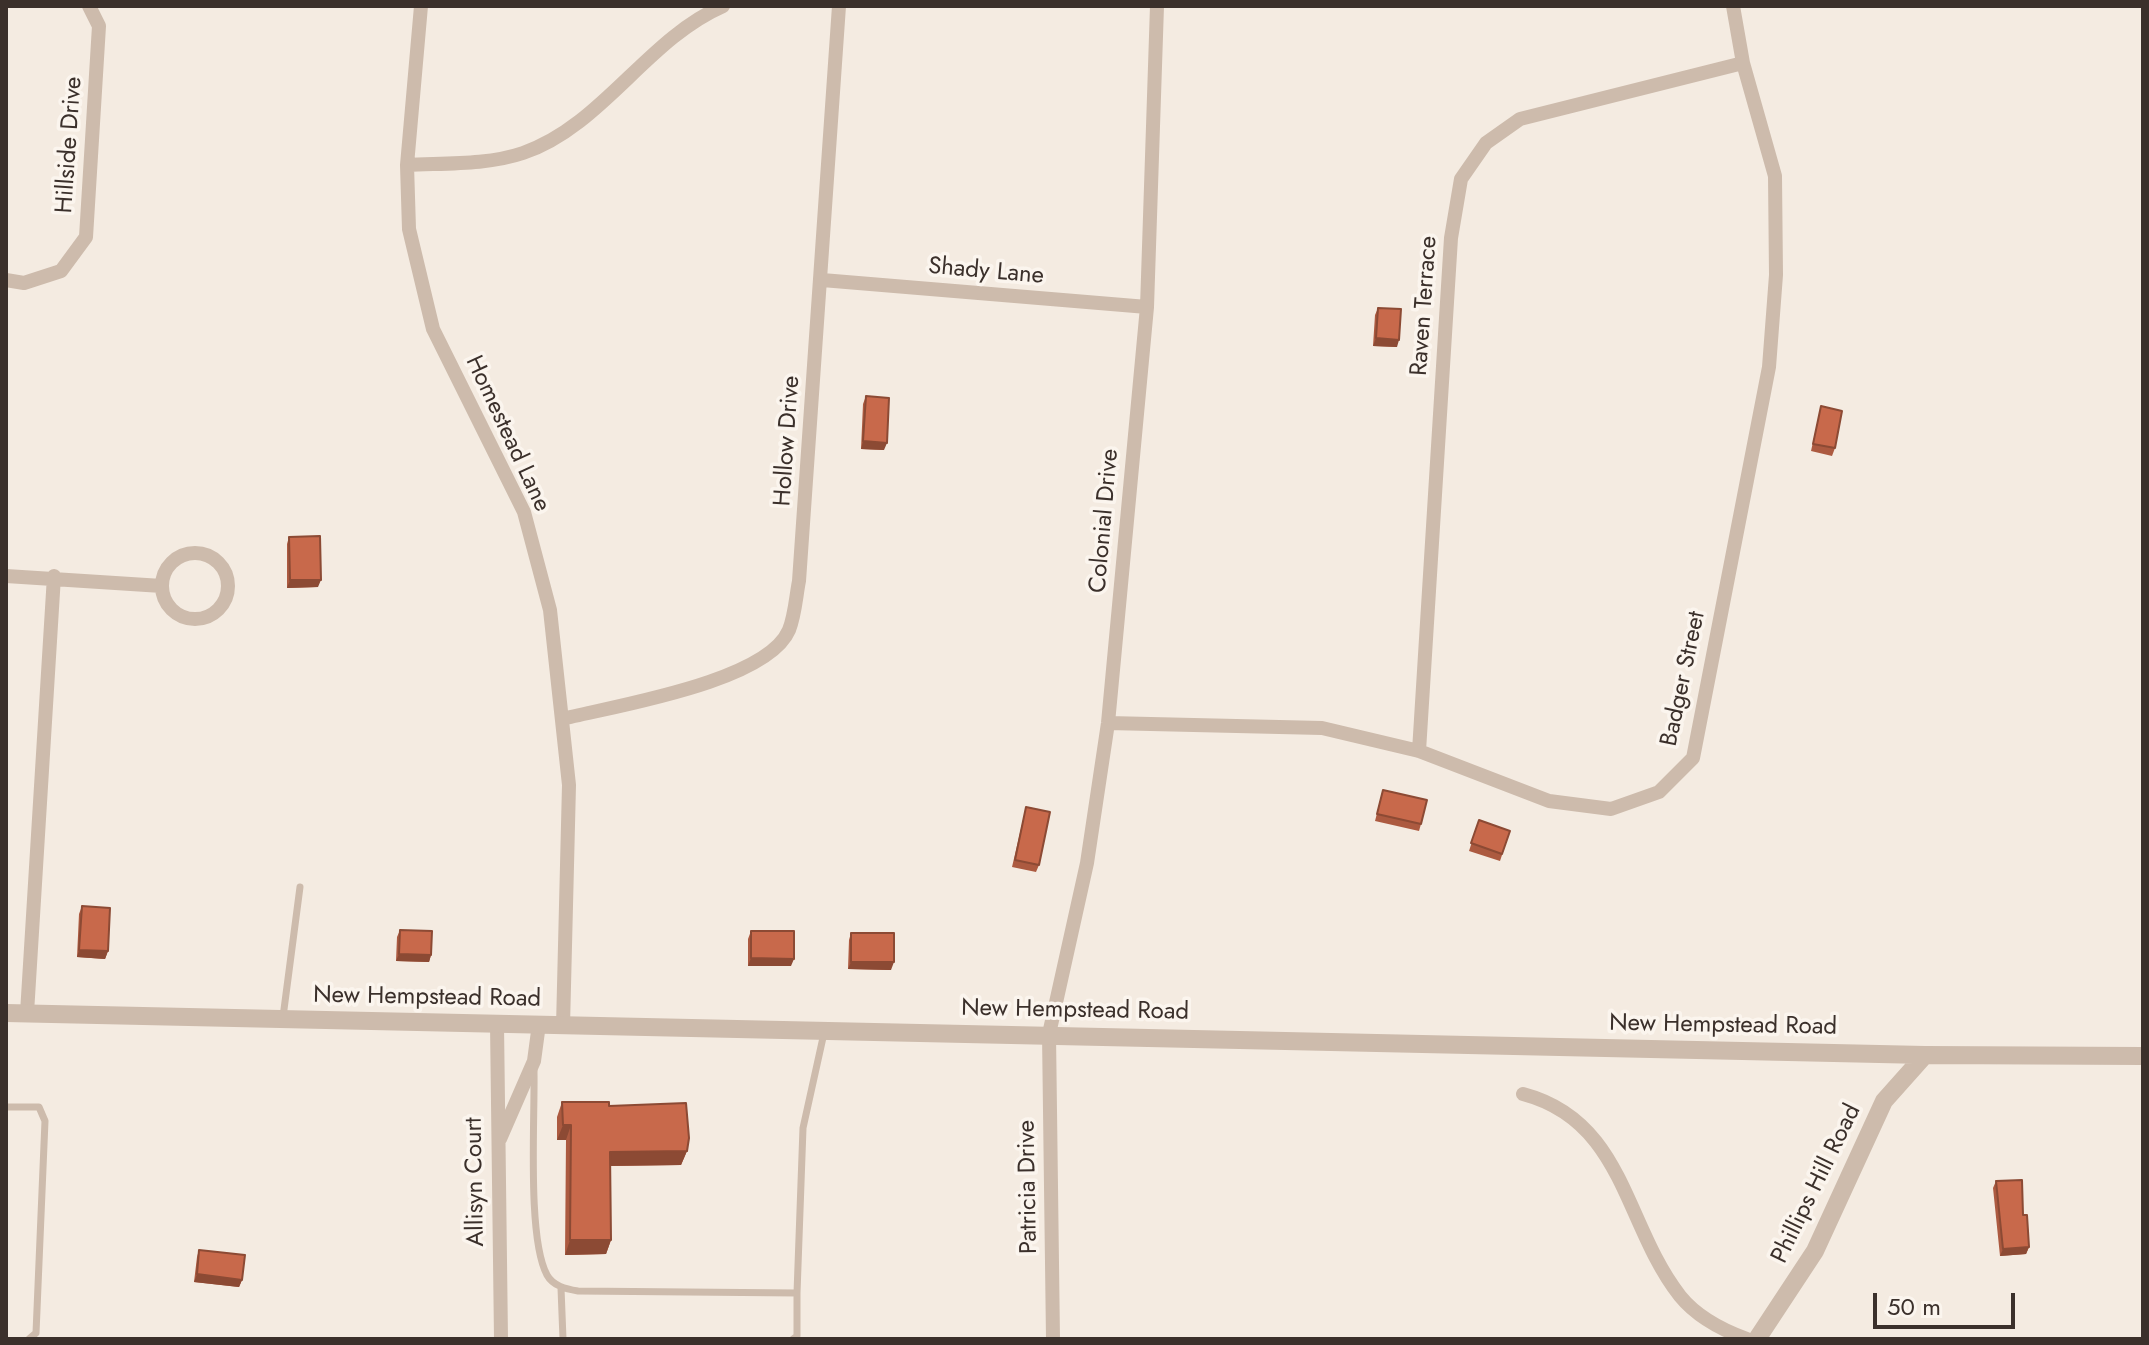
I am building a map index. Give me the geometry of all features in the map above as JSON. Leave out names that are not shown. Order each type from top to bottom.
[{"type":"street","name":"Hillside Drive","points":[[6,280],[24,283],[61,271],[86,237],[99,26],[89,6]]},
{"type":"street","name":"Homestead Lane","points":[[421,6],[407,165],[409,229],[433,329],[524,512],[550,610],[569,785],[563,1026]]},
{"type":"street","points":[[407,165],[522,154],[562,134],[695,18],[723,6]]},
{"type":"street","name":"Hollow Drive","points":[[562,719],[696,686],[751,667],[788,632],[799,581],[839,6]]},
{"type":"street","name":"Colonial Drive","points":[[1049,1034],[1087,863],[1108,723],[1147,307],[1157,6]]},
{"type":"street","name":"Badger Street","points":[[1108,723],[1322,728],[1419,751],[1549,801],[1611,809],[1659,792],[1693,758],[1769,367],[1776,275],[1775,176],[1743,63],[1733,6]]},
{"type":"street","name":"Raven Terrace","points":[[1419,751],[1451,238],[1461,179],[1486,143],[1520,119],[1743,63]]},
{"type":"street","name":"Shady Lane","points":[[822,280],[1147,307]]},
{"type":"street","points":[[199,553],[219,563],[228,588],[216,611],[193,619],[170,608],[162,586],[167,568],[175,560],[199,553]]},
{"type":"street","points":[[6,576],[54,576],[162,586]]},
{"type":"street","points":[[27,1013],[54,576]]},
{"type":"street","name":"New Hempstead Road","points":[[6,1013],[1925,1055],[2143,1056]]},
{"type":"street","name":"Allisyn Court","points":[[497,1024],[501,1339]]},
{"type":"street","points":[[497,1147],[534,1061],[539,1024]]},
{"type":"street","name":"Patricia Drive","points":[[1049,1034],[1053,1339]]},
{"type":"street","name":"Phillips Hill Road","points":[[1757,1339],[1815,1251],[1884,1101],[1925,1055]]},
{"type":"street","points":[[1523,1094],[1559,1106],[1584,1126],[1607,1160],[1682,1298],[1701,1316],[1747,1339]]},
{"type":"lane","points":[[283,1019],[300,887]]},
{"type":"lane","points":[[793,1339],[797,1336],[803,1128],[819,1068],[824,1031]]},
{"type":"lane","points":[[534,1061],[536,1247],[548,1277],[561,1288],[578,1291],[797,1293]]},
{"type":"lane","points":[[6,1107],[39,1107],[45,1121],[36,1333],[29,1339]]},
{"type":"lane","points":[[561,1288],[563,1339]]},
{"type":"building","points":[[1378,308],[1401,309],[1399,340],[1376,338]]},
{"type":"building","points":[[866,396],[889,398],[887,443],[863,441]]},
{"type":"building","points":[[1821,406],[1842,411],[1835,448],[1813,444]]},
{"type":"building","points":[[320,536],[321,580],[290,580],[289,537]]},
{"type":"building","points":[[1383,790],[1427,800],[1421,824],[1377,814]]},
{"type":"building","points":[[1026,807],[1050,812],[1039,865],[1015,860]]},
{"type":"building","points":[[1479,820],[1510,831],[1502,854],[1471,843]]},
{"type":"building","points":[[82,906],[110,908],[108,951],[79,950]]},
{"type":"building","points":[[400,930],[432,931],[431,955],[399,954]]},
{"type":"building","points":[[751,931],[794,931],[794,959],[751,958]]},
{"type":"building","points":[[851,933],[894,933],[894,962],[851,962]]},
{"type":"building","points":[[562,1102],[609,1102],[609,1106],[686,1103],[687,1151],[610,1152],[611,1240],[570,1240],[571,1125],[563,1125]]},
{"type":"building","points":[[2022,1180],[2023,1215],[2027,1215],[2029,1247],[2003,1249],[1996,1181]]},
{"type":"building","points":[[199,1250],[245,1255],[242,1280],[197,1274]]}]
